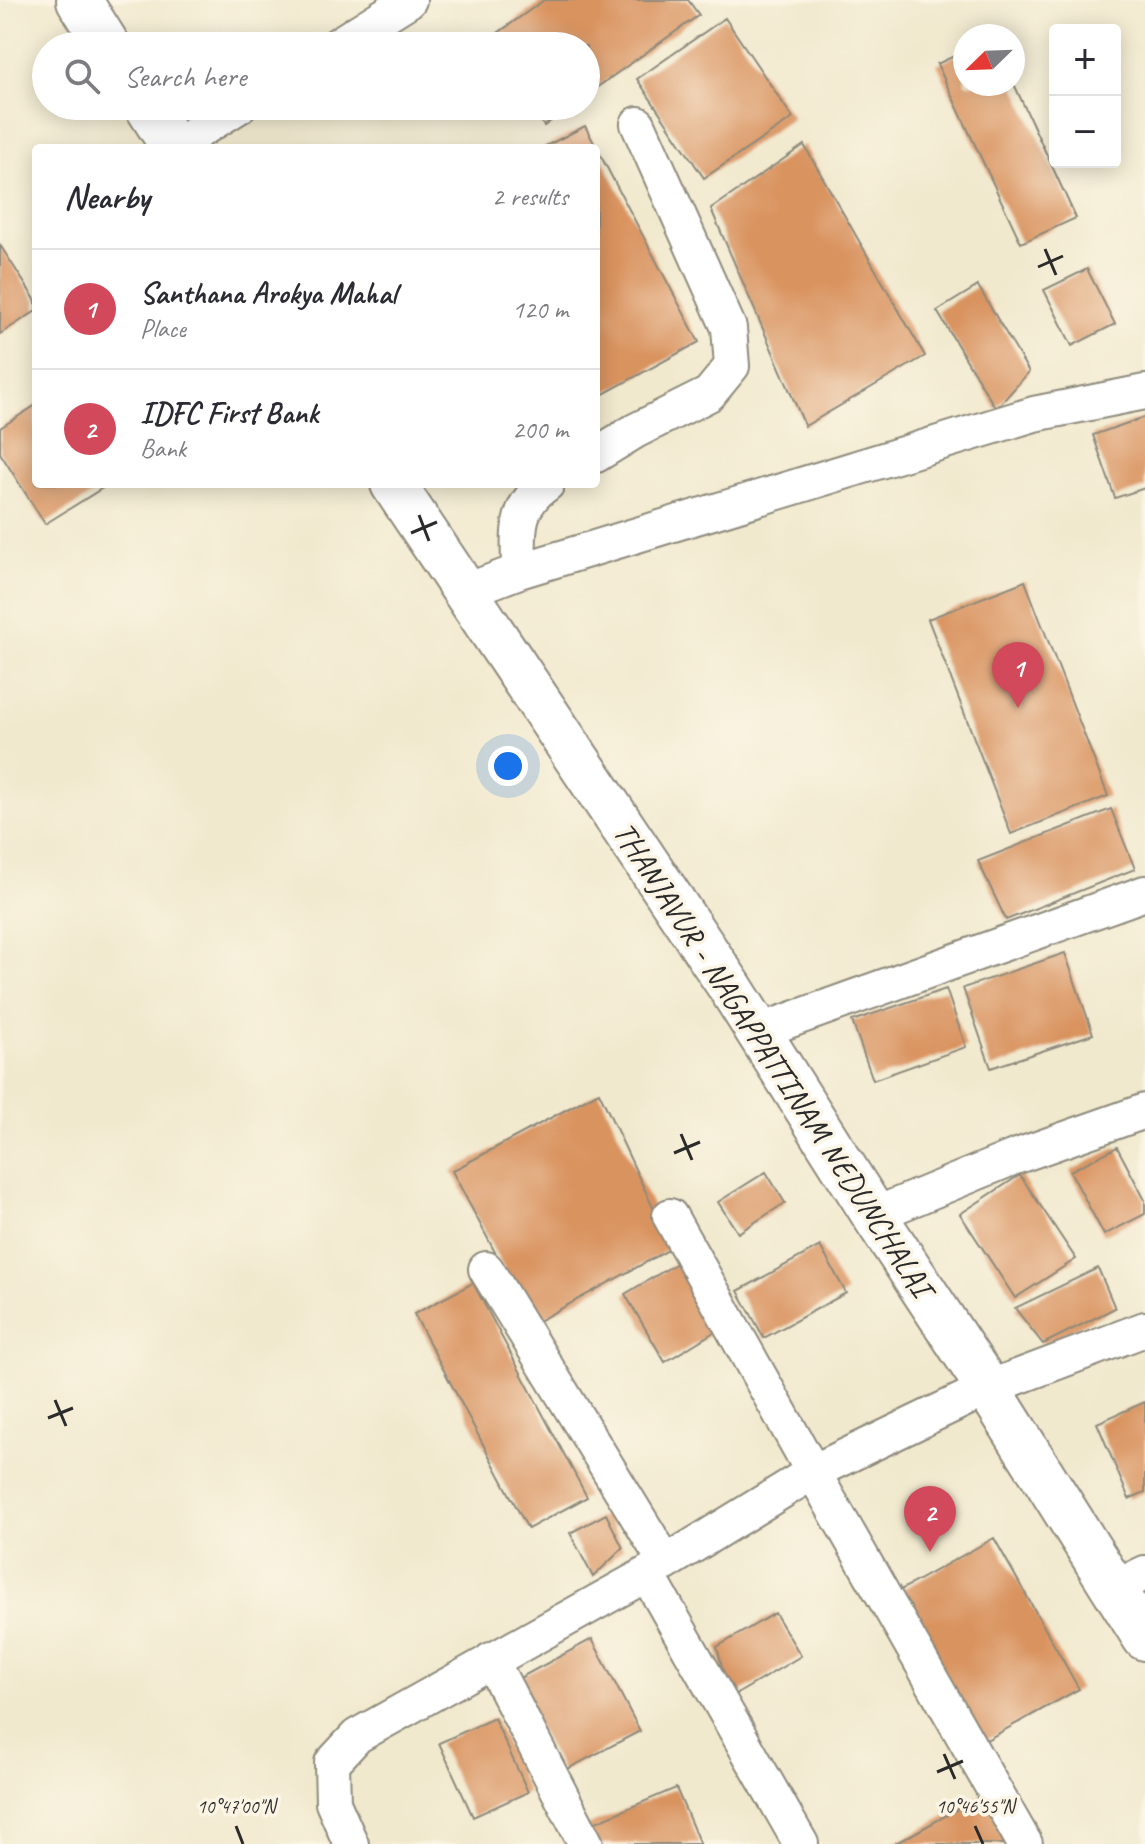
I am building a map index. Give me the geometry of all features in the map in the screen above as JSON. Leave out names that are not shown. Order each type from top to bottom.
[{"type":"highway","points":[[79,0],[99,32]]},
{"type":"highway","points":[[156,120],[171,144]]},
{"type":"highway","name":"THANJAVUR - NAGAPPATTINAM NEDUNCHALAI","points":[[396,488],[730,987],[988,1388],[1130,1580],[1145,1638]]},
{"type":"street","points":[[358,32],[409,0]]},
{"type":"street","points":[[180,144],[217,120]]},
{"type":"street","points":[[600,453],[635,431],[709,394],[732,366],[729,328],[638,124]]},
{"type":"street","points":[[464,592],[519,571],[1034,414],[1145,392]]},
{"type":"street","points":[[519,571],[519,519],[543,488]]},
{"type":"street","points":[[757,1032],[1145,893]]},
{"type":"street","points":[[874,1215],[1012,1158],[1145,1111]]},
{"type":"street","points":[[670,1216],[1025,1844]]},
{"type":"street","points":[[486,1269],[656,1569],[801,1844]]},
{"type":"street","points":[[351,1844],[333,1803],[332,1763],[357,1736],[656,1569],[813,1472],[988,1388],[1145,1329]]},
{"type":"street","points":[[491,1660],[586,1844]]},
{"type":"building","points":[[544,0],[688,0],[699,15],[600,85],[600,32],[499,32]]},
{"type":"building","points":[[725,18],[793,118],[704,178],[637,79]]},
{"type":"building","points":[[953,57],[953,96],[1020,96],[1049,160],[1049,168],[1053,168],[1076,218],[1021,243],[937,64]]},
{"type":"building","points":[[585,126],[594,144],[550,144]]},
{"type":"building","points":[[804,145],[925,356],[805,426],[711,209]]},
{"type":"building","points":[[600,154],[699,342],[600,396]]},
{"type":"building","points":[[0,245],[32,295],[32,314],[0,334]]},
{"type":"building","points":[[1087,269],[1115,324],[1072,346],[1044,290]]},
{"type":"building","points":[[978,286],[1029,372],[996,409],[937,311]]},
{"type":"building","points":[[32,408],[32,488],[103,488],[45,524],[0,453],[0,428]]},
{"type":"building","points":[[1145,417],[1145,488],[1115,498],[1093,435]]},
{"type":"building","points":[[1025,581],[1108,796],[1011,834],[928,619]]},
{"type":"building","points":[[1111,809],[1135,869],[1006,920],[978,861]]},
{"type":"building","points":[[1065,953],[1093,1034],[991,1068],[963,988]]},
{"type":"building","points":[[946,989],[966,1047],[873,1080],[852,1021]]},
{"type":"building","points":[[599,1092],[672,1248],[533,1324],[452,1171]]},
{"type":"building","points":[[1117,1147],[1145,1200],[1145,1214],[1104,1235],[1070,1171]]},
{"type":"building","points":[[766,1172],[785,1203],[738,1233],[718,1202]]},
{"type":"building","points":[[1020,1175],[1076,1259],[1015,1298],[960,1214]]},
{"type":"building","points":[[820,1246],[846,1293],[764,1338],[738,1291]]},
{"type":"building","points":[[684,1259],[724,1326],[665,1362],[625,1294]]},
{"type":"building","points":[[1098,1268],[1115,1308],[1043,1344],[1015,1308]]},
{"type":"building","points":[[473,1283],[587,1497],[528,1529],[414,1314]]},
{"type":"building","points":[[1145,1402],[1145,1492],[1129,1499],[1097,1423]]},
{"type":"building","points":[[606,1514],[623,1548],[593,1577],[570,1533]]},
{"type":"building","points":[[994,1538],[1079,1689],[983,1742],[899,1591]]},
{"type":"building","points":[[775,1613],[801,1656],[730,1698],[717,1647]]},
{"type":"building","points":[[592,1639],[640,1731],[562,1772],[514,1681]]},
{"type":"building","points":[[494,1718],[528,1792],[473,1817],[439,1743]]},
{"type":"building","points":[[676,1788],[700,1844],[592,1844],[584,1827]]},
{"type":"building","points":[[990,1791],[1007,1844],[894,1844],[911,1835]]},
{"type":"place","name":"Santhana Arokya Mahal","points":[[1018,708]]},
{"type":"place","name":"IDFC First Bank","points":[[930,1552]]}]
